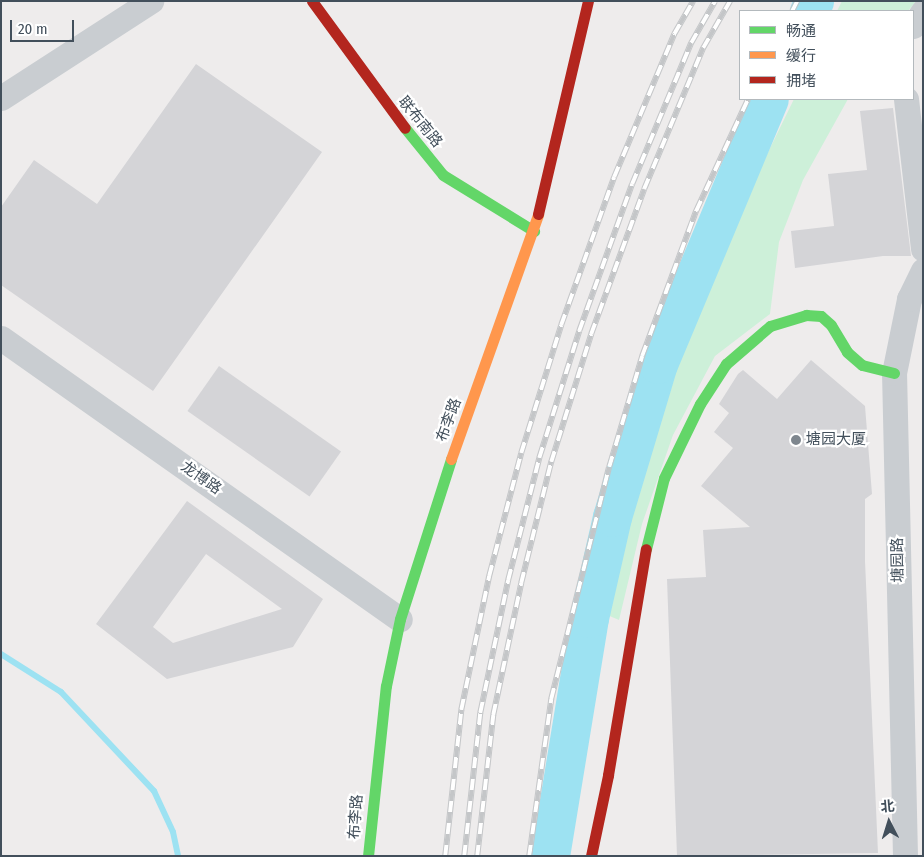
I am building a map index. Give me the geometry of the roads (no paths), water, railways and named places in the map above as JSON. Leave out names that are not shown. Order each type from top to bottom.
[{"type":"street","points":[[1,98],[151,1]]},
{"type":"street","name":"联布南路","points":[[312,1],[376,92],[443,175],[534,231]]},
{"type":"street","name":"布李路","points":[[368,856],[384,696],[400,619],[443,482],[534,231],[588,1]]},
{"type":"street","points":[[914,24],[923,11]]},
{"type":"street","points":[[906,100],[923,249]]},
{"type":"street","name":"塘园路","points":[[905,856],[894,373],[907,307],[923,270]]},
{"type":"street","points":[[591,856],[608,776],[644,556],[664,478],[700,404],[726,364],[770,326],[787,318],[820,316],[862,366],[894,373]]},
{"type":"street","name":"龙博路","points":[[1,338],[400,619]]},
{"type":"waterway","points":[[810,10],[814,1]]},
{"type":"waterway","points":[[550,856],[589,618],[612,517],[658,364],[769,100]]},
{"type":"waterway","points":[[1,654],[61,692],[154,791],[173,832],[178,856]]},
{"type":"railway","points":[[445,856],[461,710],[489,576],[521,453],[561,325],[614,177],[674,34],[693,1]]},
{"type":"railway","points":[[464,856],[480,713],[508,580],[539,458],[579,331],[632,184],[691,43],[715,1]]},
{"type":"railway","points":[[477,856],[493,715],[521,583],[551,462],[591,334],[644,189],[703,48],[730,1]]},
{"type":"railway","points":[[792,10],[797,1]]},
{"type":"railway","points":[[529,856],[551,699],[609,467],[642,356],[696,211],[748,100]]},
{"type":"place","name":"塘园大厦","points":[[796,440]]}]
